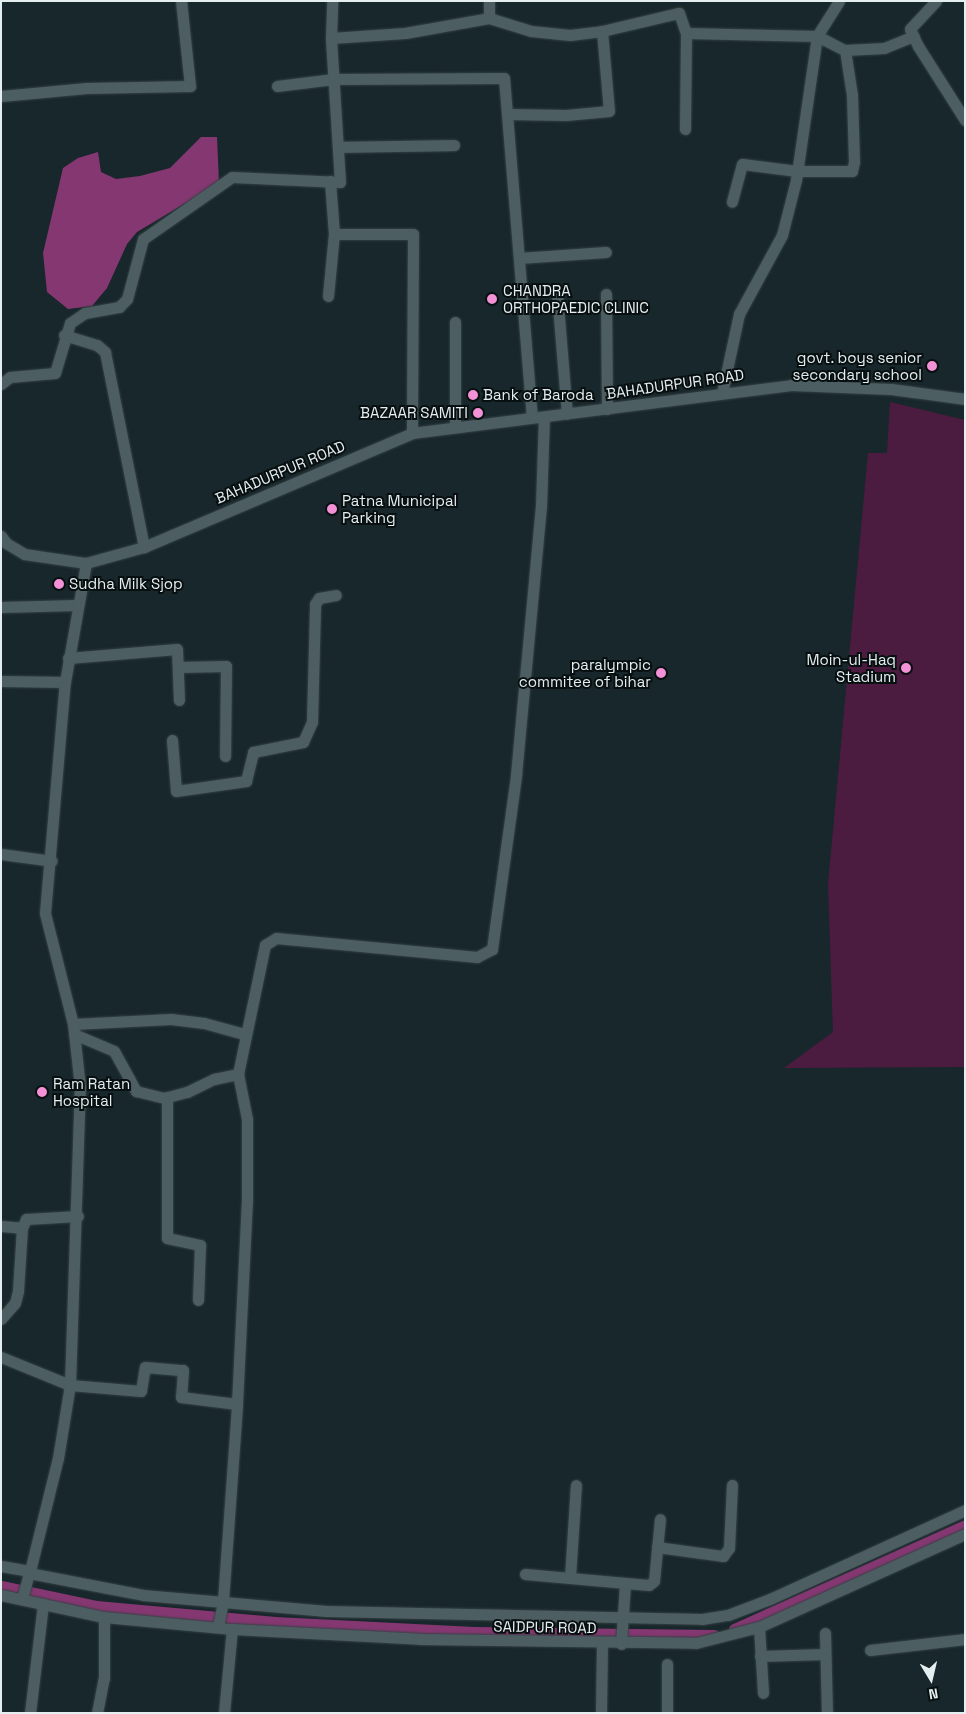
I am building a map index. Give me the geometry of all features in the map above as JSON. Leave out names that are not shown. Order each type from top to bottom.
[{"type":"street","points":[[1,96],[87,88],[190,86],[181,1]]},
{"type":"street","points":[[1,384],[10,377],[55,373],[64,334],[70,323],[85,313],[124,304],[143,239],[232,177],[340,182],[331,38],[332,1]]},
{"type":"street","points":[[489,1],[489,18]]},
{"type":"street","points":[[722,393],[739,314],[782,235],[797,171],[817,36],[839,1]]},
{"type":"street","points":[[936,1],[919,16],[910,29],[965,120]]},
{"type":"street","points":[[331,38],[405,33],[489,18],[531,31],[570,35],[602,31],[679,13],[686,33],[685,129]]},
{"type":"street","points":[[507,114],[566,115],[609,111],[602,31]]},
{"type":"street","points":[[686,33],[817,36],[845,50],[884,48],[914,36]]},
{"type":"street","points":[[732,202],[740,164],[797,171],[852,171],[854,162],[852,95],[845,50]]},
{"type":"street","points":[[277,86],[334,79],[504,78],[532,417]]},
{"type":"street","points":[[338,147],[454,145]]},
{"type":"street","points":[[328,296],[334,234],[330,181]]},
{"type":"street","points":[[334,234],[412,234],[412,433]]},
{"type":"street","points":[[519,258],[606,252]]},
{"type":"street","points":[[557,293],[568,414]]},
{"type":"street","points":[[606,294],[607,408]]},
{"type":"street","points":[[455,322],[455,427]]},
{"type":"street","points":[[64,334],[97,345],[105,352],[144,547]]},
{"type":"street","name":"BAHADURPUR ROAD","points":[[86,563],[144,547],[412,433],[532,417],[544,418],[607,408],[791,385],[891,389],[965,399]]},
{"type":"street","points":[[219,1624],[223,1603],[237,1404],[247,1201],[246,1119],[238,1074],[244,1034],[265,945],[276,938],[477,957],[492,949],[516,775],[541,506],[544,418]]},
{"type":"street","points":[[1,536],[7,547],[24,554],[86,563],[77,605],[65,682],[52,861],[45,913],[73,1029],[81,1117],[70,1385],[58,1458],[23,1595]]},
{"type":"street","points":[[172,740],[176,791],[246,781],[253,752],[303,742],[312,722],[315,604],[319,598],[336,595]]},
{"type":"street","points":[[1,607],[77,605]]},
{"type":"street","points":[[68,658],[177,649],[179,700]]},
{"type":"street","points":[[178,667],[226,666],[225,756]]},
{"type":"street","points":[[1,681],[65,682]]},
{"type":"street","points":[[1,854],[52,861]]},
{"type":"street","points":[[73,1029],[171,1019],[204,1023],[244,1034]]},
{"type":"street","points":[[73,1029],[114,1051],[136,1091],[167,1097],[214,1079],[238,1074]]},
{"type":"street","points":[[167,1097],[167,1238],[200,1245],[198,1300]]},
{"type":"street","points":[[1,1319],[15,1303],[18,1291],[22,1228],[26,1219],[31,1217],[78,1216]]},
{"type":"street","points":[[1,1226],[22,1228]]},
{"type":"street","points":[[1,1357],[70,1385],[141,1391],[144,1367],[183,1370],[181,1397],[237,1404]]},
{"type":"street","points":[[570,1577],[576,1485]]},
{"type":"street","points":[[658,1547],[723,1556],[728,1548],[732,1485]]},
{"type":"street","points":[[1,1566],[28,1574],[143,1595],[326,1611],[622,1621],[728,1618],[965,1510]]},
{"type":"street","points":[[525,1574],[652,1584],[658,1547],[660,1518]]},
{"type":"street","name":"SAIDPUR ROAD","points":[[1,1595],[23,1595],[43,1604],[104,1617],[219,1624],[232,1629],[420,1638],[602,1643],[621,1641],[696,1643],[759,1626],[965,1534]]},
{"type":"street","points":[[621,1641],[625,1583]]},
{"type":"street","points":[[30,1713],[43,1604]]},
{"type":"street","points":[[97,1713],[104,1678],[104,1617]]},
{"type":"street","points":[[728,1618],[732,1634]]},
{"type":"street","points":[[759,1626],[763,1693]]},
{"type":"street","points":[[224,1713],[232,1629]]},
{"type":"street","points":[[825,1633],[827,1713]]},
{"type":"street","points":[[870,1650],[965,1639]]},
{"type":"street","points":[[600,1713],[602,1643]]},
{"type":"street","points":[[760,1656],[826,1654]]},
{"type":"street","points":[[667,1664],[667,1713]]},
{"type":"shaded area","points":[[201,137],[217,137],[219,183],[137,232],[127,244],[107,288],[92,306],[68,309],[47,292],[43,253],[63,168],[78,158],[98,152],[101,172],[116,179],[140,176],[170,168]]},
{"type":"shaded area","name":"Moin-ul-Haq Stadium","points":[[890,402],[965,420],[965,1067],[784,1068],[833,1032],[828,884],[868,453],[887,453]]},
{"type":"waterway","points":[[734,1629],[965,1525]]},
{"type":"waterway","points":[[1,1586],[96,1606],[275,1622],[474,1632],[714,1635]]},
{"type":"place","name":"CHANDRA ORTHOPAEDIC CLINIC","points":[[492,299]]},
{"type":"place","name":"govt. boys senior secondary school","points":[[932,366]]},
{"type":"place","name":"Bank of Baroda","points":[[473,395]]},
{"type":"place","name":"BAZAAR SAMITI","points":[[478,413]]},
{"type":"place","name":"Patna Municipal Parking","points":[[332,509]]},
{"type":"place","name":"Sudha Milk Sjop","points":[[59,584]]},
{"type":"place","name":"Moin-ul-Haq Stadium","points":[[906,668]]},
{"type":"place","name":"paralympic commitee of bihar","points":[[661,673]]},
{"type":"place","name":"Ram Ratan Hospital","points":[[42,1092]]}]
